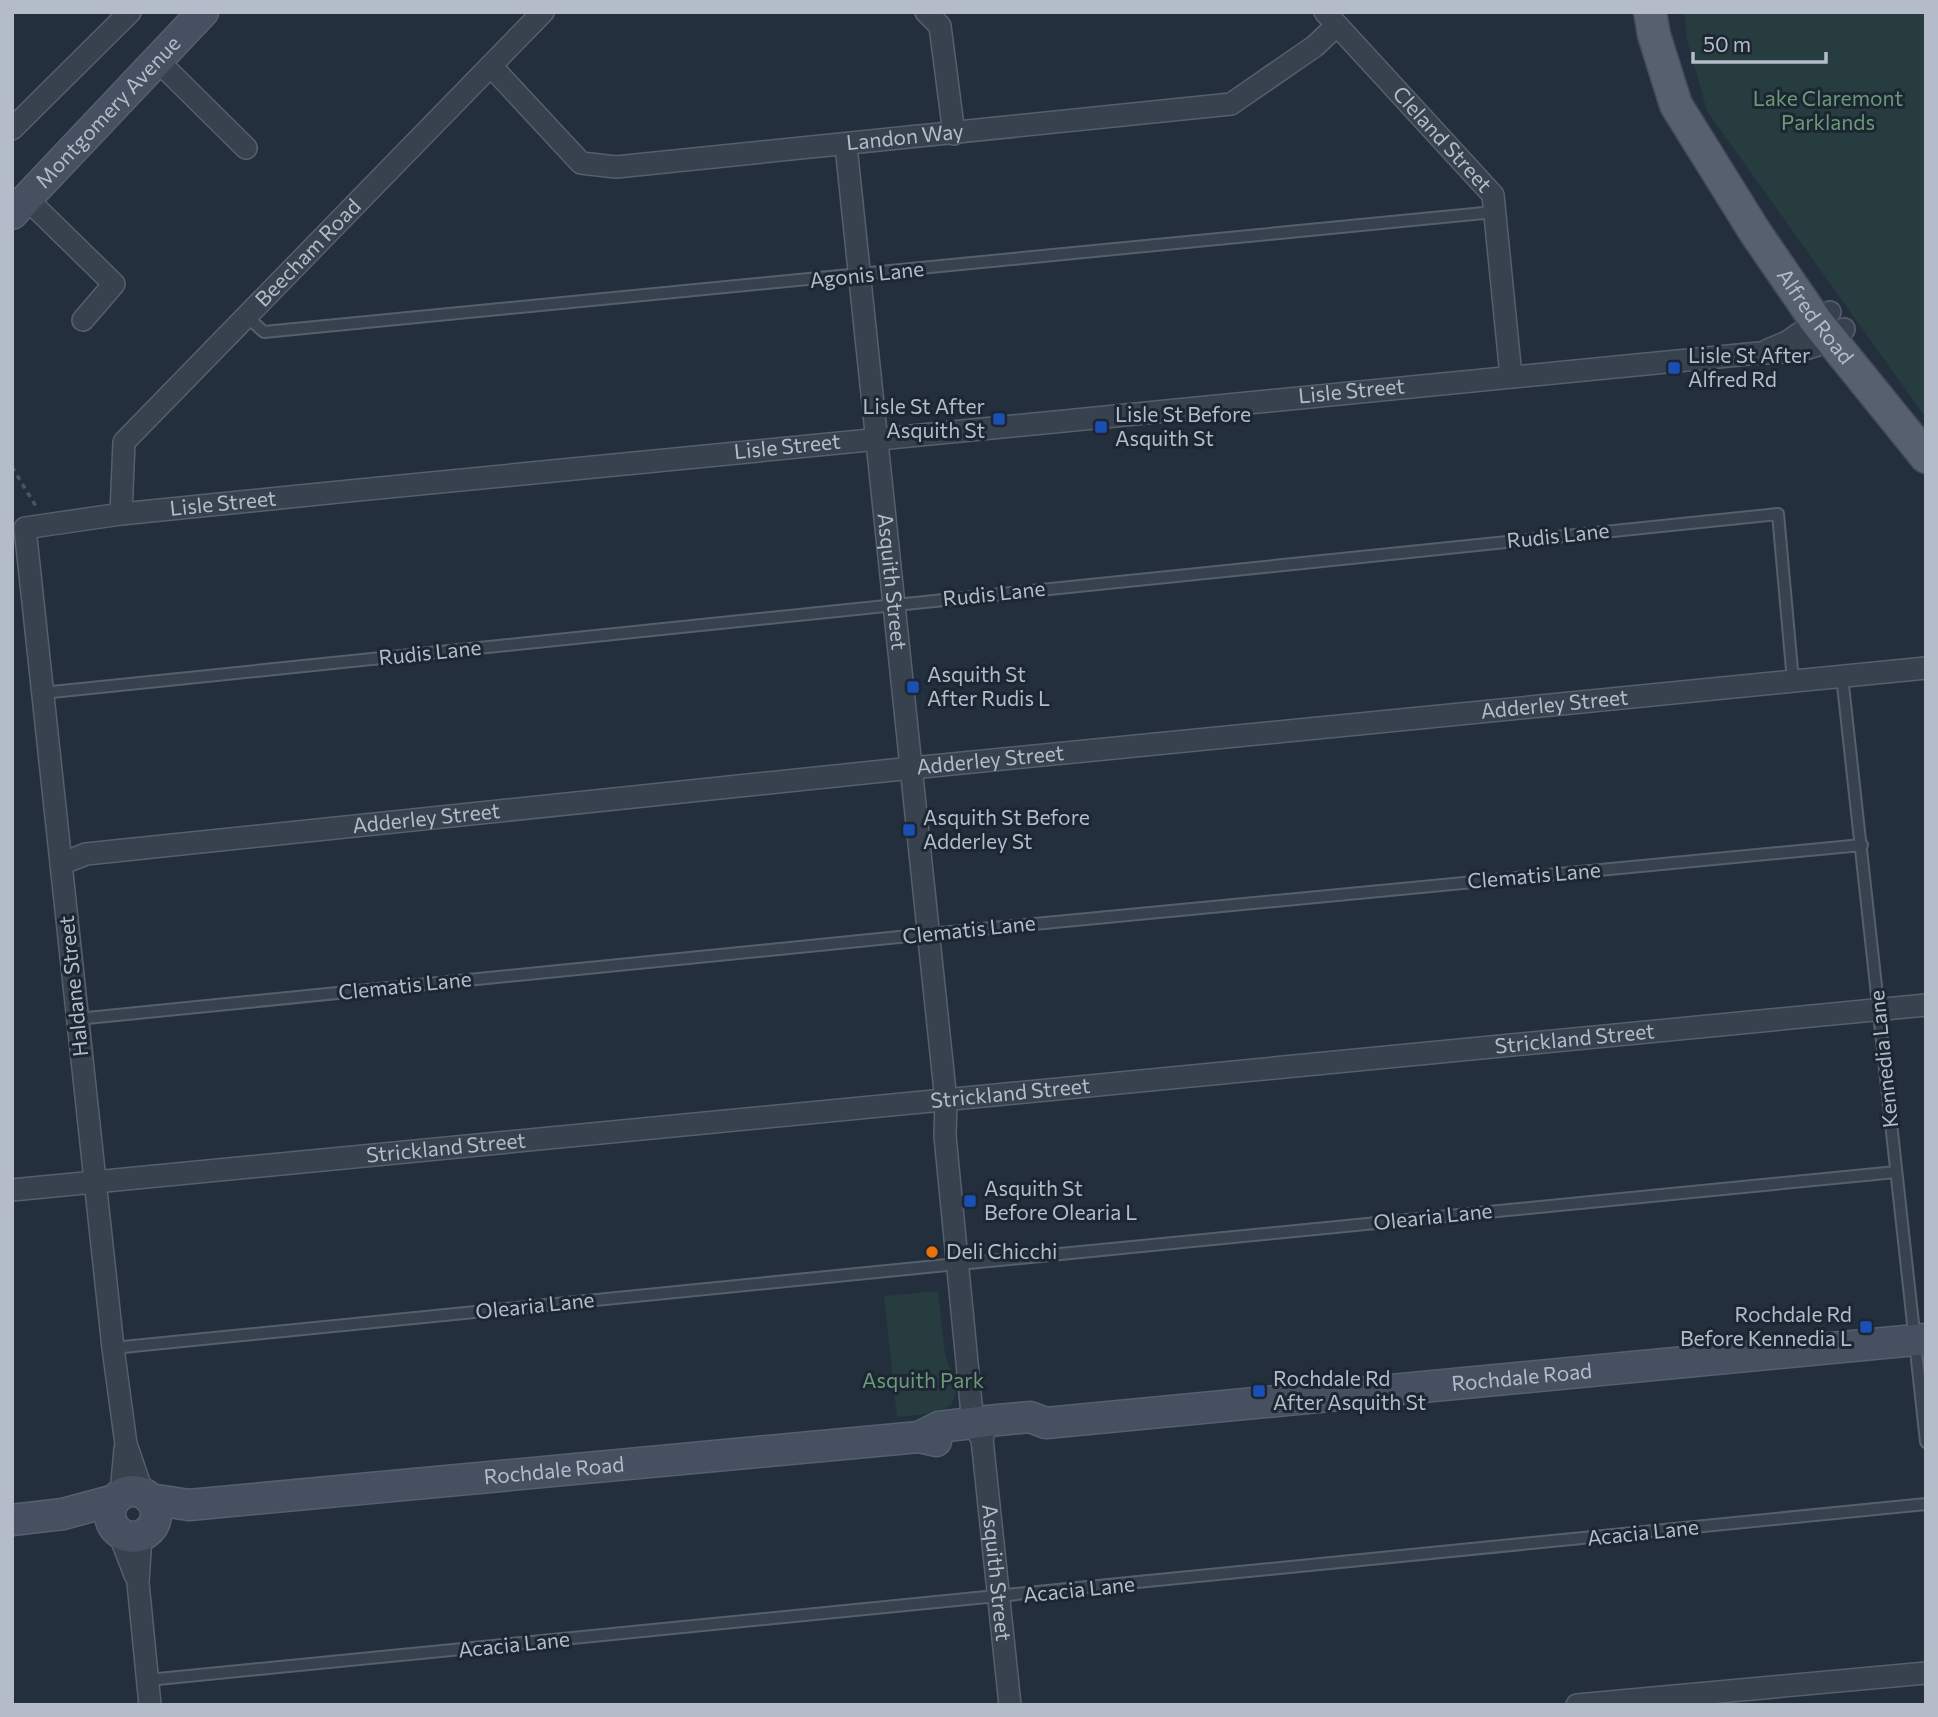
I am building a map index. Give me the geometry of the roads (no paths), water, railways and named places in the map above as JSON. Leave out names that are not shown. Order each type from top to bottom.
[{"type":"main road","name":"Montgomery Avenue","points":[[18,206],[203,12]]},
{"type":"main road","name":"Alfred Road","points":[[1650,12],[1654,35],[1676,104],[1755,232],[1926,442]]},
{"type":"main road","name":"Alfred Road","points":[[1830,326],[1926,457]]},
{"type":"main road","name":"Rochdale Road","points":[[132,1513],[189,1505],[919,1437],[939,1427],[981,1428],[1030,1417],[1046,1423],[1922,1337]]},
{"type":"main road","points":[[12,1520],[63,1514],[132,1513]]},
{"type":"street","points":[[12,129],[130,12]]},
{"type":"street","name":"Beecham Road","points":[[121,514],[124,442],[543,12]]},
{"type":"street","points":[[926,12],[940,26],[954,134]]},
{"type":"street","name":"Landon Way","points":[[491,66],[581,163],[616,167],[846,146],[1231,104],[1315,46],[1330,20]]},
{"type":"street","name":"Cleland Street","points":[[1330,20],[1493,195],[1511,376]]},
{"type":"street","points":[[157,60],[246,148]]},
{"type":"street","name":"Asquith Street","points":[[846,146],[946,1101],[956,1136],[963,1264],[1010,1705]]},
{"type":"street","points":[[18,206],[114,284],[83,320]]},
{"type":"street","name":"Lisle Street","points":[[24,528],[121,514],[875,438],[1759,353],[1793,353],[1830,326]]},
{"type":"street","name":"Haldane Street","points":[[24,528],[113,1348],[126,1444],[150,1705]]},
{"type":"street","name":"Adderley Street","points":[[61,864],[86,855],[912,768],[1925,669]]},
{"type":"street","name":"Strickland Street","points":[[12,1190],[1926,1005]]},
{"type":"street","points":[[1577,1705],[1926,1673]]},
{"type":"lane","name":"Agonis Lane","points":[[246,316],[264,332],[860,276],[1494,212]]},
{"type":"lane","name":"Rudis Lane","points":[[42,693],[1778,514],[1793,681]]},
{"type":"lane","name":"Kennedia Lane","points":[[1842,676],[1896,1172],[1922,1337],[1926,1442]]},
{"type":"lane","name":"Clematis Lane","points":[[77,1019],[929,933],[1862,845]]},
{"type":"lane","name":"Olearia Lane","points":[[113,1348],[1896,1172]]},
{"type":"lane","name":"Acacia Lane","points":[[148,1680],[999,1598],[1926,1504]]},
{"type":"place","name":"Lisle St After Alfred Rd","points":[[1674,368]]},
{"type":"place","name":"Lisle St After Asquith St","points":[[999,419]]},
{"type":"place","name":"Lisle St Before Asquith St","points":[[1101,427]]},
{"type":"place","name":"Asquith St After Rudis L","points":[[913,687]]},
{"type":"place","name":"Asquith St Before Adderley St","points":[[909,830]]},
{"type":"place","name":"Asquith St Before Olearia L","points":[[970,1201]]},
{"type":"place","name":"Deli Chicchi","points":[[932,1252]]},
{"type":"place","name":"Rochdale Rd Before Kennedia L","points":[[1866,1327]]},
{"type":"place","name":"Rochdale Rd After Asquith St","points":[[1259,1391]]},
{"type":"park label","name":"Lake Claremont Parklands","points":[[1828,111]]},
{"type":"park label","name":"Asquith Park","points":[[923,1381]]}]
